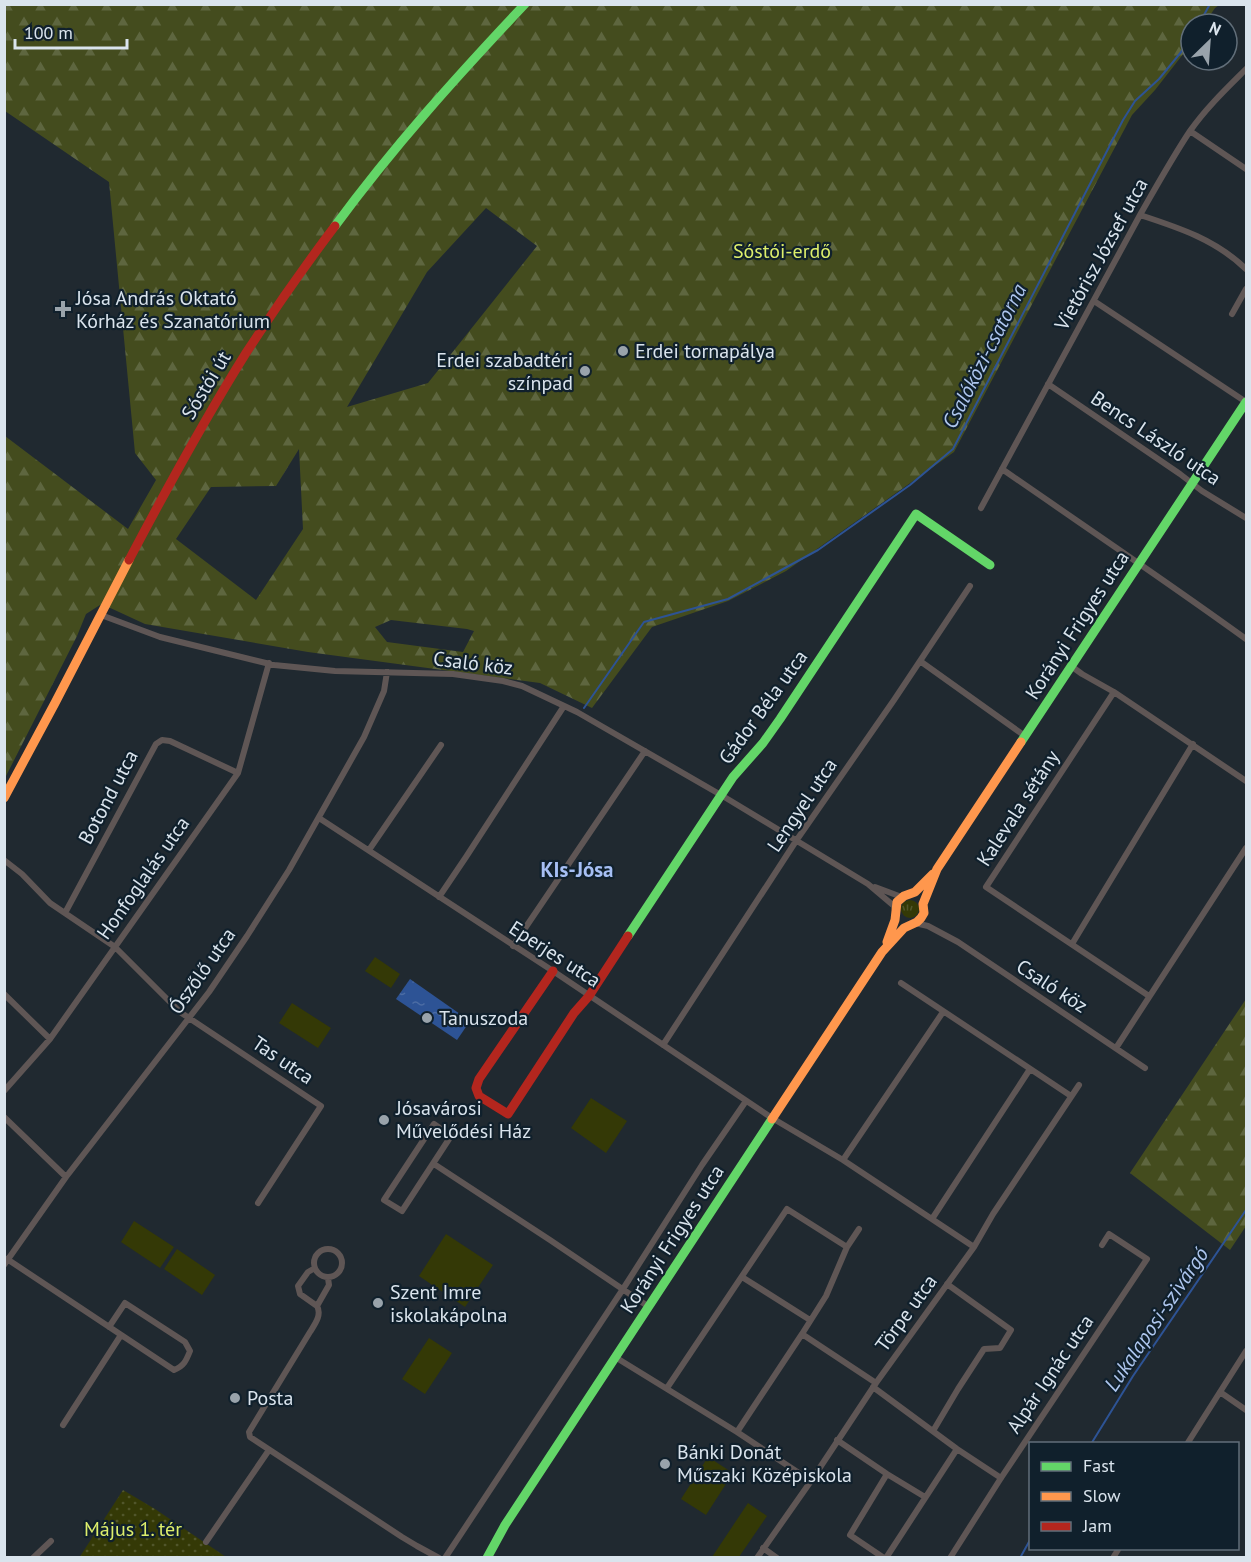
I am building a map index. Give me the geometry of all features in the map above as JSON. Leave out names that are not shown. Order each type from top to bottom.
[{"type":"street","name":"Sóstói út","points":[[4,798],[161,498],[247,352],[287,293],[379,168],[433,104],[525,4]]},
{"type":"street","name":"Vietórisz József utca","points":[[981,508],[1140,215],[1190,131],[1246,69]]},
{"type":"street","points":[[1190,131],[1246,169]]},
{"type":"street","points":[[1140,215],[1175,226],[1202,238],[1224,250],[1246,269]]},
{"type":"street","points":[[1232,314],[1246,289]]},
{"type":"street","points":[[1094,301],[1246,402]]},
{"type":"street","name":"Bencs László utca","points":[[1048,384],[1192,484],[1246,518]]},
{"type":"street","name":"Korányi Frigyes utca","points":[[882,952],[892,929],[897,902],[915,892],[938,869],[1246,402]]},
{"type":"street","points":[[1002,469],[1189,597],[1246,639]]},
{"type":"street","name":"Gádor Béla utca","points":[[553,971],[479,1079],[476,1088],[479,1095],[508,1114],[573,1013],[589,996],[721,795],[780,719],[916,514],[990,565]]},
{"type":"street","name":"Lengyel utca","points":[[663,1045],[796,841],[970,585]]},
{"type":"street","name":"Csaló köz","points":[[101,615],[160,637],[269,663],[335,671],[453,674],[522,686],[564,706],[721,795],[868,884],[894,906],[896,912]]},
{"type":"street","points":[[920,661],[1025,736]]},
{"type":"street","name":"Honfoglalás utca","points":[[4,1091],[50,1039],[238,773],[269,663]]},
{"type":"street","points":[[1071,666],[1114,692],[1246,781]]},
{"type":"street","name":"Ószőlő utca","points":[[6,1261],[66,1177],[209,992],[290,870],[364,737],[384,691],[387,672]]},
{"type":"street","name":"Kalevala sétány","points":[[1114,692],[986,887],[1149,996]]},
{"type":"street","points":[[439,897],[564,706]]},
{"type":"street","name":"Botond utca","points":[[65,913],[156,744],[162,740],[170,741],[238,773]]},
{"type":"street","points":[[1072,944],[1193,744]]},
{"type":"street","points":[[369,850],[441,745]]},
{"type":"street","points":[[513,946],[645,751]]},
{"type":"street","name":"Eperjes utca","points":[[319,818],[553,971],[772,1119],[843,1160],[974,1247]]},
{"type":"street","points":[[1116,1048],[1246,848]]},
{"type":"street","points":[[4,860],[22,874],[50,903],[115,947],[180,1012],[189,1017]]},
{"type":"street","name":"Korányi Frigyes utca","points":[[487,1557],[615,1357],[882,952],[904,928],[921,918],[938,869]]},
{"type":"street","name":"Csaló köz","points":[[868,884],[899,896],[907,896]]},
{"type":"street","points":[[907,896],[917,897],[923,909]]},
{"type":"street","name":"Csaló köz","points":[[923,909],[926,919],[940,933]]},
{"type":"street","points":[[896,912],[903,922],[912,924]]},
{"type":"street","name":"Csaló köz","points":[[912,924],[928,926],[958,942],[1145,1068]]},
{"type":"street","points":[[901,983],[1071,1096]]},
{"type":"street","points":[[4,994],[50,1039]]},
{"type":"street","points":[[843,1160],[943,1012]]},
{"type":"street","name":"Tas utca","points":[[189,1017],[321,1106],[258,1203]]},
{"type":"street","points":[[932,1219],[1030,1069]]},
{"type":"street","name":"Törpe utca","points":[[757,1557],[811,1481],[874,1385],[974,1247],[993,1214],[1078,1085]]},
{"type":"street","name":"Korányi Frigyes utca","points":[[446,1557],[746,1101]]},
{"type":"street","points":[[4,1117],[66,1177]]},
{"type":"street","points":[[434,1124],[452,1136],[434,1164],[402,1211],[384,1200],[434,1124]]},
{"type":"street","points":[[434,1164],[649,1307]]},
{"type":"street","points":[[667,1388],[787,1209],[848,1247]]},
{"type":"street","points":[[737,1432],[826,1296],[848,1247],[859,1229]]},
{"type":"street","name":"Alpár Ignác utca","points":[[950,1557],[1147,1258],[1109,1234],[1102,1245]]},
{"type":"street","points":[[329,1249],[338,1253],[343,1262],[337,1275],[328,1278],[318,1274],[315,1268],[315,1257],[321,1251],[329,1249]]},
{"type":"street","points":[[6,1261],[174,1370],[183,1366],[190,1351],[185,1342],[125,1303],[109,1327]]},
{"type":"street","points":[[315,1268],[308,1272],[298,1286],[300,1293],[320,1310],[319,1316],[249,1432],[250,1437],[417,1546],[439,1557]]},
{"type":"street","points":[[742,1277],[810,1320]]},
{"type":"street","points":[[317,1306],[330,1285],[328,1278]]},
{"type":"street","points":[[933,1431],[984,1349],[1000,1348],[1011,1330],[947,1284]]},
{"type":"street","points":[[802,1334],[874,1385],[957,1449],[1001,1478]]},
{"type":"street","points":[[63,1425],[121,1335]]},
{"type":"street","points":[[1187,1442],[1246,1351]]},
{"type":"street","points":[[615,1357],[737,1432],[811,1481]]},
{"type":"street","points":[[1220,1392],[1246,1410]]},
{"type":"street","points":[[837,1440],[925,1497]]},
{"type":"street","points":[[887,1474],[850,1535],[885,1557],[957,1449]]},
{"type":"street","points":[[206,1542],[269,1450]]},
{"type":"street","points":[[33,1557],[51,1541]]},
{"type":"street","name":"Korányi Frigyes utca","points":[[478,1557],[493,1545]]},
{"type":"street","points":[[417,1546],[429,1557]]},
{"type":"street","points":[[763,1548],[777,1557]]},
{"type":"green space","name":"Sóstói-erdő","points":[[5,5],[1219,5],[1212,12],[1179,12],[1179,59],[1132,115],[954,452],[786,571],[728,601],[652,627],[592,708],[540,683],[308,652],[145,624],[100,605],[86,614],[5,778],[5,436],[128,529],[156,480],[135,453],[109,182],[5,111]],"holes":[[[486,208],[537,246],[428,383],[347,407],[427,272]],[[299,449],[303,529],[256,600],[176,539],[211,487],[276,486]],[[391,620],[467,629],[474,631],[463,652],[387,642],[375,627]]]},
{"type":"green space","points":[[910,900],[918,905],[919,909],[914,917],[910,918],[902,913],[901,909],[906,901]]},
{"type":"green space","points":[[375,957],[400,974],[391,988],[365,971]]},
{"type":"green space","points":[[1246,999],[1246,1226],[1230,1250],[1130,1173]]},
{"type":"green space","points":[[292,1003],[331,1028],[318,1048],[279,1023]]},
{"type":"green space","points":[[591,1098],[627,1121],[606,1153],[571,1128]]},
{"type":"green space","points":[[134,1221],[174,1247],[160,1268],[121,1242]]},
{"type":"green space","points":[[446,1234],[493,1265],[465,1307],[419,1276]]},
{"type":"green space","points":[[177,1249],[215,1275],[202,1295],[164,1269]]},
{"type":"green space","points":[[429,1338],[452,1353],[425,1394],[402,1379]]},
{"type":"green space","points":[[708,1457],[733,1473],[706,1515],[681,1499]]},
{"type":"green space","name":"Május 1. tér","points":[[123,1490],[155,1509],[226,1557],[79,1558]]},
{"type":"green space","points":[[748,1503],[767,1516],[739,1557],[712,1557]]},
{"type":"water","points":[[410,979],[470,1021],[457,1040],[396,999]]},
{"type":"waterway","name":"Csalóközi-csatorna","points":[[1206,12],[1210,4]]},
{"type":"waterway","name":"Csalóközi-csatorna","points":[[584,708],[644,622],[728,599],[818,550],[910,485],[953,449],[1123,120],[1135,101],[1159,79],[1179,55]]},
{"type":"waterway","name":"Lukalaposi-szivárgó","points":[[1092,1442],[1133,1376],[1246,1210]]},
{"type":"waterway","name":"Lukalaposi-szivárgó","points":[[1020,1558],[1029,1542]]},
{"type":"traffic: fast","points":[[335,226],[427,112],[525,4]]},
{"type":"traffic: fast","points":[[1021,742],[1246,402]]},
{"type":"traffic: fast","points":[[628,936],[733,777],[763,743],[780,719],[916,514],[990,565]]},
{"type":"traffic: fast","points":[[487,1558],[505,1525],[772,1119]]},
{"type":"traffic: slow","points":[[4,798],[129,560]]},
{"type":"traffic: slow","points":[[772,1119],[882,952],[904,928],[921,918],[924,913],[923,904],[937,869],[1021,742]]},
{"type":"traffic: slow","points":[[887,942],[895,920],[897,902],[904,896],[915,892],[933,874]]},
{"type":"traffic: jam","points":[[129,560],[186,455],[246,353],[335,226]]},
{"type":"traffic: jam","points":[[553,971],[479,1079],[476,1088],[479,1096],[508,1114],[628,936]]},
{"type":"place","name":"Jósa András Oktató Kórház és Szanatórium","points":[[63,309]]},
{"type":"place","name":"Erdei tornapálya","points":[[623,351]]},
{"type":"place","name":"Erdei szabadtéri színpad","points":[[585,371]]},
{"type":"place","name":"Tanuszoda","points":[[427,1018]]},
{"type":"place","name":"Jósavárosi Művelődési Ház","points":[[384,1120]]},
{"type":"place","name":"Szent Imre iskolakápolna","points":[[378,1303]]},
{"type":"place","name":"Posta","points":[[235,1398]]},
{"type":"place","name":"Bánki Donát Műszaki Középiskola","points":[[665,1464]]},
{"type":"district","name":"KIs-Jósa","points":[[577,869]]}]
